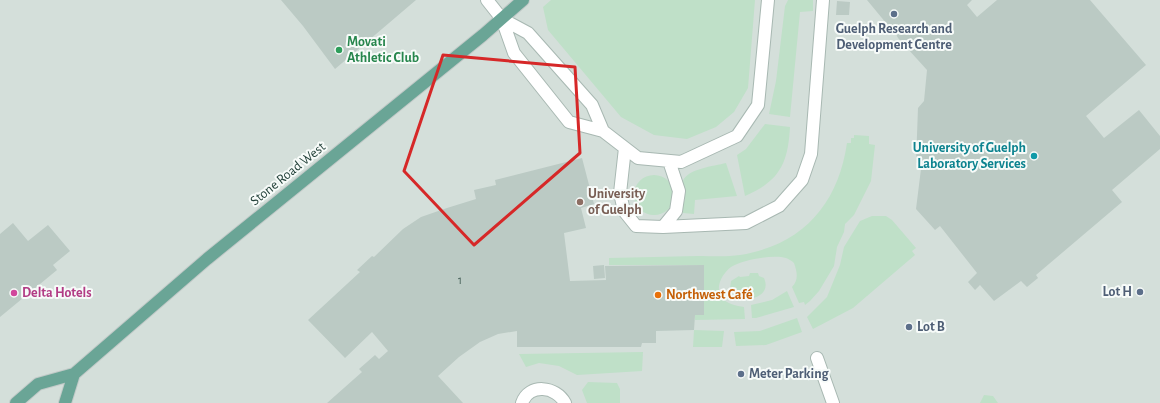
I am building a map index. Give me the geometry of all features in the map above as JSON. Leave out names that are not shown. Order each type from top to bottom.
[{"type":"main road","name":"Stone Road West","points":[[16,403],[38,384],[74,374],[207,259],[523,0]]},
{"type":"main road","points":[[65,403],[74,374]]},
{"type":"street","points":[[487,0],[502,18],[528,33],[592,106],[603,131]]},
{"type":"street","points":[[502,18],[514,53],[569,122],[603,131],[638,158],[681,162],[737,136],[758,105],[768,0]]},
{"type":"street","points":[[625,148],[620,193],[624,212],[636,226],[663,227],[746,223],[779,206],[802,180],[810,154],[823,0]]},
{"type":"street","points":[[663,227],[676,211],[679,190],[669,161]]},
{"type":"street","points":[[817,358],[833,403]]},
{"type":"street","points":[[522,403],[524,397],[528,393],[549,390],[556,393],[565,403]]},
{"type":"highlighted area","points":[[443,55],[575,67],[580,153],[474,245],[404,171]]},
{"type":"shaded area","name":"University of Guelph","points":[[0,0],[1160,0],[1160,403],[0,403]]},
{"type":"green space","points":[[551,0],[755,0],[748,88],[734,112],[716,127],[687,139],[654,135],[621,117],[548,30],[543,7]]},
{"type":"green space","points":[[788,0],[813,0],[813,11],[800,12],[790,117],[769,114],[776,81],[785,6]]},
{"type":"green space","points":[[765,124],[790,127],[787,151],[780,169],[774,177],[767,184],[745,196],[737,155],[746,149]]},
{"type":"green space","points":[[854,135],[869,136],[869,144],[875,145],[871,181],[854,215],[845,224],[844,232],[837,247],[834,266],[819,291],[805,305],[804,302],[799,303],[792,287],[796,281],[797,275],[794,263],[786,258],[766,257],[736,264],[725,273],[720,280],[720,293],[729,303],[744,307],[745,319],[695,320],[695,315],[704,314],[704,265],[609,265],[609,258],[740,255],[762,250],[782,242],[799,232],[826,203],[835,185],[842,165],[847,143],[851,143],[851,138],[854,138]]},
{"type":"green space","points":[[726,163],[737,196],[695,200],[694,214],[683,213],[682,205],[685,200],[683,181],[686,177],[695,171]]},
{"type":"green space","points":[[654,175],[662,177],[668,181],[672,187],[674,195],[672,203],[668,209],[662,213],[654,215],[646,213],[640,209],[636,203],[634,195],[636,187],[640,181],[646,177]]},
{"type":"green space","points":[[872,216],[886,216],[892,220],[916,248],[912,251],[915,255],[853,308],[813,329],[807,317],[827,297],[840,265],[844,247],[860,221]]},
{"type":"green space","points":[[750,273],[758,273],[759,276],[764,278],[766,284],[765,289],[758,296],[753,298],[747,299],[736,296],[730,288],[731,281],[739,276],[749,276]]},
{"type":"green space","points":[[787,291],[794,307],[752,318],[751,305],[772,300]]},
{"type":"green space","points":[[797,318],[802,332],[766,345],[736,346],[734,332],[760,331]]},
{"type":"green space","points":[[694,330],[724,331],[722,347],[693,347]]},
{"type":"green space","points":[[643,352],[642,371],[577,375],[559,366],[539,363],[526,367],[519,354]]},
{"type":"green space","points":[[588,382],[617,383],[620,389],[620,403],[587,403],[582,390]]},
{"type":"green space","points":[[984,395],[993,396],[998,403],[980,403]]},
{"type":"building","name":"Movati Athletic Club","points":[[281,0],[416,0],[335,69],[303,26]]},
{"type":"building","name":"University of Guelph Laboratory Services","points":[[867,0],[972,0],[967,5],[977,17],[997,0],[1090,0],[1146,65],[1086,116],[1104,138],[1139,110],[1160,136],[1160,149],[1112,190],[1122,202],[1036,275],[1038,278],[1027,287],[1021,281],[994,301],[980,285],[975,290],[968,282],[977,273],[940,226],[935,230],[916,209],[921,169],[916,162],[918,108],[924,101],[927,70],[898,38],[893,28],[891,29]]},
{"type":"building","points":[[837,1],[850,2],[849,15],[836,15]]},
{"type":"building","points":[[582,158],[594,204],[581,208],[586,228],[564,233],[570,281],[606,280],[605,266],[704,265],[704,315],[695,315],[694,330],[656,331],[656,343],[642,343],[641,347],[517,347],[517,331],[498,334],[480,342],[459,357],[438,376],[463,403],[327,403],[362,372],[359,369],[375,355],[379,359],[388,351],[372,332],[345,358],[308,320],[360,272],[357,270],[372,256],[374,257],[403,229],[421,217],[476,199],[474,190],[496,185],[495,180]]},
{"type":"building","name":"Delta Hotels","points":[[13,223],[28,241],[48,225],[70,251],[53,265],[57,270],[0,317],[0,234]]},
{"type":"building","points":[[604,265],[605,278],[594,279],[593,266]]},
{"type":"place","name":"Guelph Research and Development Centre","points":[[894,14]]},
{"type":"place","name":"Movati Athletic Club","points":[[339,50]]},
{"type":"place","name":"University of Guelph Laboratory Services","points":[[1034,156]]},
{"type":"place","name":"University of Guelph","points":[[580,202]]},
{"type":"place","name":"Lot H","points":[[1140,292]]},
{"type":"place","name":"Delta Hotels","points":[[14,293]]},
{"type":"place","name":"Northwest Café","points":[[658,295]]},
{"type":"place","name":"Lot B","points":[[909,327]]},
{"type":"place","name":"Meter Parking","points":[[741,374]]}]
